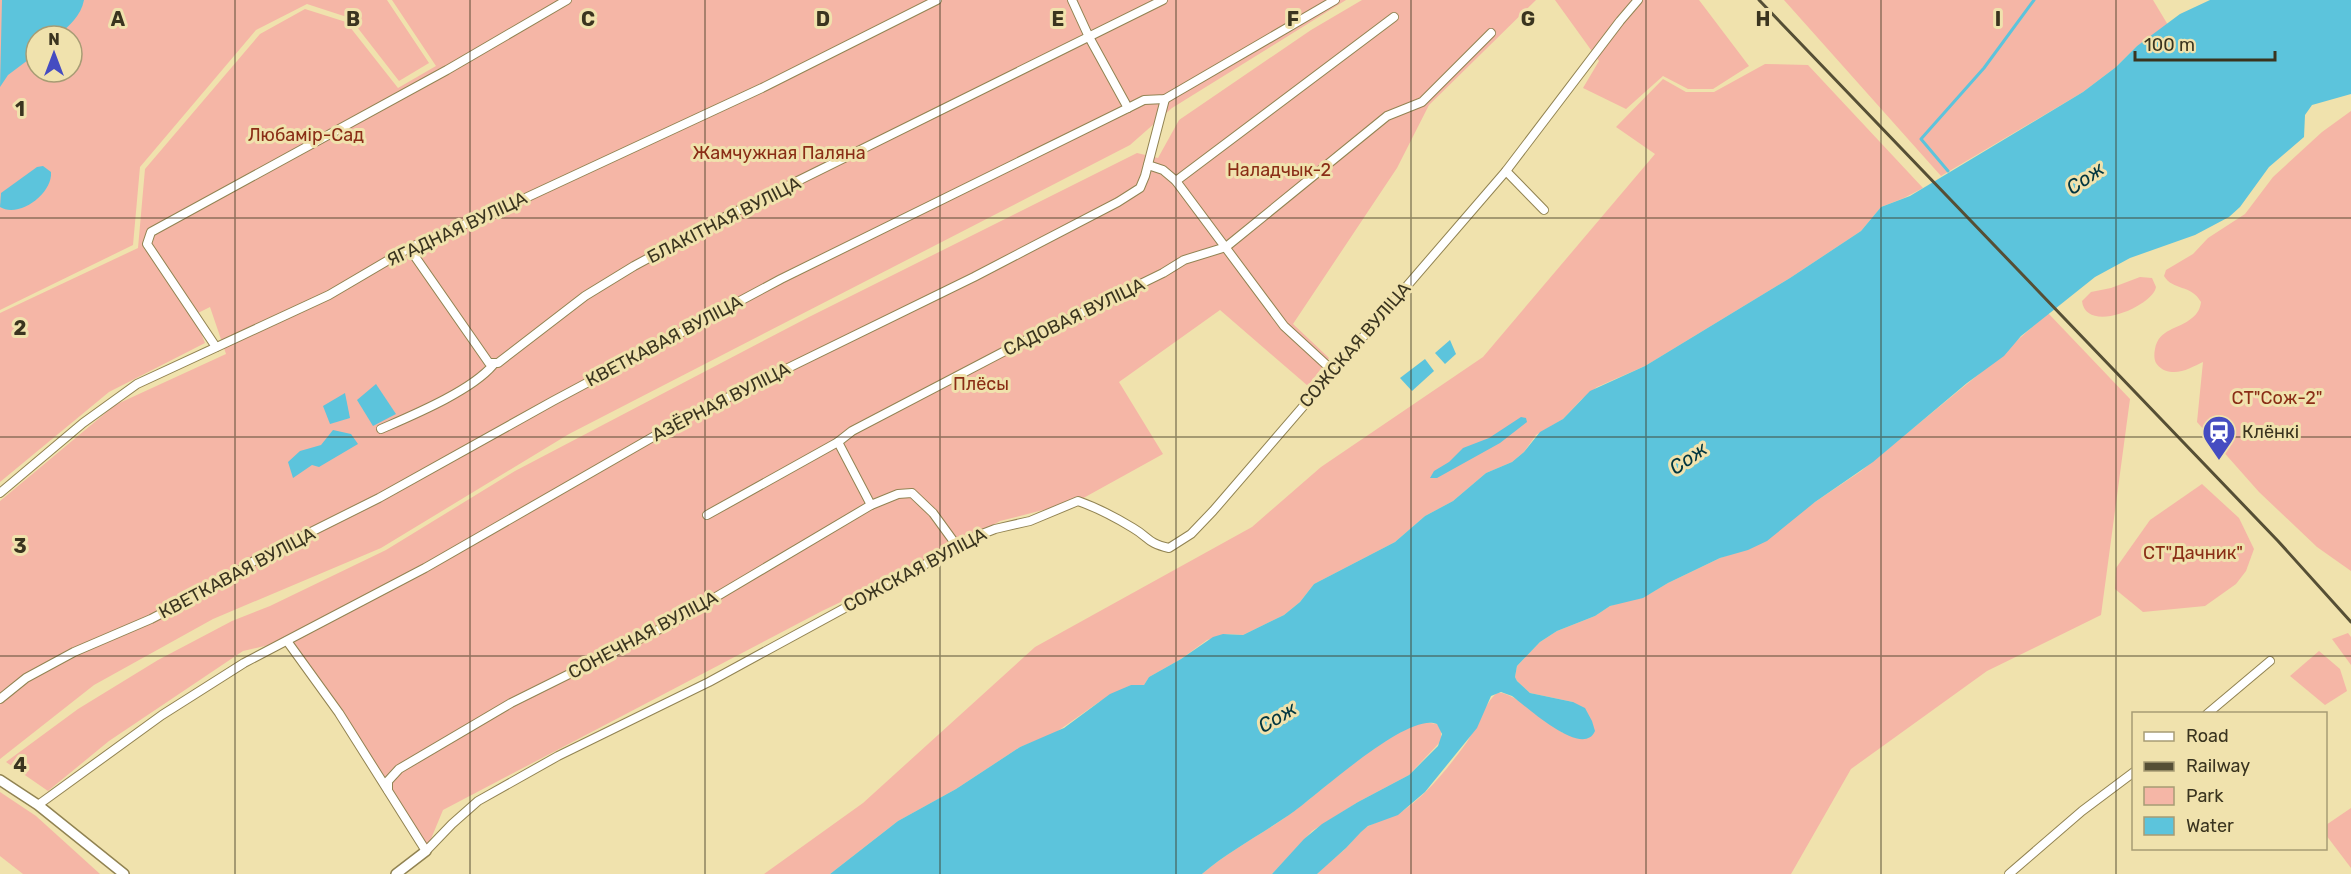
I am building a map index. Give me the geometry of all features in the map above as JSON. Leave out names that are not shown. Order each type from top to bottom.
[{"type":"street","points":[[216,347],[147,244],[151,232],[447,69],[567,0]]},
{"type":"street","name":"ЯГАДНАЯ ВУЛІЦА","points":[[0,493],[83,423],[137,384],[329,295],[409,249],[519,201],[762,88],[937,0]]},
{"type":"street","points":[[1072,0],[1089,37],[1128,108]]},
{"type":"street","name":"БЛАКІТНАЯ ВУЛІЦА","points":[[381,429],[416,414],[480,377],[493,364],[509,356],[585,296],[634,266],[719,220],[1163,0]]},
{"type":"street","name":"КВЕТКАВАЯ ВУЛІЦА","points":[[0,699],[26,678],[64,657],[151,619],[222,582],[257,559],[379,498],[553,401],[781,279],[1144,100],[1166,99],[1335,0]]},
{"type":"street","name":"СОЖСКАЯ ВУЛІЦА","points":[[426,851],[478,801],[558,756],[709,682],[957,546],[995,529],[1030,521],[1078,501],[1103,510],[1137,530],[1152,544],[1169,548],[1191,534],[1506,171],[1638,0]]},
{"type":"street","points":[[1176,181],[1394,17]]},
{"type":"street","points":[[1226,247],[1387,116],[1422,102],[1491,33]]},
{"type":"street","name":"АЗЁРНАЯ ВУЛІЦА","points":[[38,805],[162,715],[244,663],[425,568],[686,418],[974,277],[1119,202],[1140,188],[1166,99]]},
{"type":"street","points":[[1148,165],[1163,170],[1176,181],[1284,326],[1333,371]]},
{"type":"street","points":[[1506,171],[1544,210]]},
{"type":"street","name":"САДОВАЯ ВУЛІЦА","points":[[706,515],[838,442],[852,431],[1028,339],[1163,273],[1184,260],[1226,247]]},
{"type":"street","points":[[409,249],[489,363],[493,364]]},
{"type":"street","points":[[838,442],[872,505]]},
{"type":"street","name":"СОНЕЧНАЯ ВУЛІЦА","points":[[388,790],[388,781],[399,769],[511,703],[672,623],[872,505],[897,494],[912,493],[933,513],[957,546]]},
{"type":"street","points":[[288,641],[339,713],[426,851],[396,874]]},
{"type":"street","points":[[2209,712],[2270,661]]},
{"type":"street","points":[[2009,874],[2082,811],[2132,773]]},
{"type":"street","points":[[0,780],[38,805],[124,874]]},
{"type":"green space","points":[[0,0],[387,0],[429,63],[399,81],[350,18],[307,4],[256,30],[140,167],[133,245],[0,310]]},
{"type":"green space","name":"Жамчужная Паляна","points":[[392,0],[1346,0],[1172,108],[1130,145],[569,434],[381,548],[213,619],[94,685],[0,759],[0,501],[115,405],[226,354],[210,307],[194,315],[205,343],[109,392],[0,482],[0,313],[138,248],[145,169],[260,34],[305,9],[346,22],[398,88],[436,66]]},
{"type":"green space","name":"Плёсы","points":[[1362,0],[1536,0],[1429,105],[1397,168],[1293,324],[1329,358],[1308,386],[1220,310],[1119,382],[1163,454],[1078,501],[1000,521],[957,546],[822,611],[443,810],[426,851],[287,641],[243,651],[109,741],[48,791],[6,762],[78,709],[158,660],[232,621],[270,606],[386,550],[515,471],[809,317],[1137,153],[1158,158],[1179,120],[1311,30]]},
{"type":"green space","points":[[1555,0],[1699,0],[1749,66],[1713,89],[1688,89],[1663,76],[1626,109],[1583,88],[1599,61]]},
{"type":"green space","points":[[1784,0],[2153,0],[2168,25],[2137,46],[2116,67],[2083,92],[1941,176]]},
{"type":"green space","points":[[1765,64],[1808,65],[1923,188],[1881,207],[1861,231],[1790,278],[1645,366],[1597,387],[1563,419],[1536,435],[1524,452],[1512,462],[1486,473],[1453,501],[1425,516],[1395,542],[1314,584],[1300,602],[1284,615],[1243,635],[1227,634],[1207,640],[1181,659],[1149,677],[1144,685],[1131,685],[1099,702],[1055,733],[1020,747],[956,789],[898,821],[830,874],[764,874],[863,803],[1035,647],[1252,527],[1321,467],[1483,357],[1655,154],[1616,127],[1663,79],[1686,92],[1714,92]]},
{"type":"green space","name":"СТ\"Сож-2\"","points":[[2351,111],[2351,571],[2317,547],[2259,492],[2197,422],[2203,362],[2184,370],[2170,372],[2157,365],[2154,355],[2160,337],[2192,318],[2201,302],[2192,292],[2168,281],[2164,276],[2166,270],[2193,254],[2208,238],[2245,214],[2273,177],[2322,132]]},
{"type":"green space","points":[[2140,277],[2152,278],[2156,287],[2144,302],[2132,309],[2106,317],[2095,316],[2086,311],[2082,301],[2091,292],[2111,288]]},
{"type":"green space","points":[[2048,313],[2130,399],[2101,615],[1987,671],[1851,769],[1791,874],[1317,874],[1364,829],[1393,816],[1425,793],[1467,742],[1494,695],[1498,693],[1512,697],[1563,733],[1573,702],[1530,693],[1515,677],[1517,666],[1540,642],[1557,631],[1595,616],[1610,606],[1651,593],[1720,558],[1737,552],[1815,502],[1861,471],[1979,374]]},
{"type":"green space","name":"СТ\"Дачник\"","points":[[2202,484],[2239,518],[2254,549],[2246,571],[2236,584],[2205,606],[2143,612],[2115,589],[2116,568],[2150,520]]},
{"type":"green space","points":[[2348,633],[2351,637],[2351,665],[2332,639]]},
{"type":"green space","points":[[2319,651],[2340,669],[2347,691],[2325,705],[2290,676]]},
{"type":"green space","points":[[1424,722],[1437,724],[1441,728],[1441,741],[1409,775],[1358,802],[1312,831],[1272,874],[1202,874],[1293,812],[1372,749],[1389,738]]},
{"type":"green space","points":[[0,792],[36,816],[100,874],[23,874],[0,856]]},
{"type":"green space","points":[[2351,808],[2351,868],[2327,836],[2327,824]]},
{"type":"water","points":[[2,0],[84,0],[77,16],[70,24],[24,24],[24,63],[8,75],[0,87]]},
{"type":"water","name":"Сож","points":[[2210,0],[2351,0],[2351,94],[2312,105],[2305,115],[2304,137],[2269,167],[2240,207],[2229,217],[2195,235],[2130,258],[2095,277],[2021,336],[2004,356],[1967,383],[1873,462],[1815,502],[1767,541],[1748,550],[1720,558],[1643,598],[1610,606],[1595,616],[1557,631],[1540,642],[1517,666],[1515,677],[1517,681],[1530,693],[1573,702],[1585,708],[1595,731],[1589,738],[1579,739],[1567,735],[1512,696],[1501,692],[1491,696],[1477,728],[1425,792],[1398,815],[1368,826],[1317,874],[1272,874],[1304,839],[1322,824],[1409,775],[1438,746],[1442,734],[1437,724],[1423,723],[1384,742],[1289,815],[1234,850],[1202,874],[830,874],[898,821],[956,789],[1020,747],[1064,728],[1110,694],[1131,685],[1144,685],[1149,677],[1213,637],[1223,634],[1243,635],[1284,615],[1300,602],[1314,584],[1395,542],[1425,516],[1453,501],[1486,473],[1512,462],[1524,452],[1540,432],[1563,419],[1590,391],[1645,366],[1790,278],[1861,231],[1881,207],[1910,196],[2083,92],[2116,67],[2137,46],[2180,14]]},
{"type":"water","points":[[43,166],[51,172],[47,188],[41,195],[25,207],[16,210],[0,207],[1,193],[37,167]]},
{"type":"water","points":[[1450,340],[1456,354],[1445,364],[1435,353]]},
{"type":"water","points":[[1425,359],[1434,371],[1412,391],[1400,378]]},
{"type":"water","points":[[376,384],[396,414],[373,426],[357,400]]},
{"type":"water","points":[[345,393],[350,418],[330,424],[323,406]]},
{"type":"water","points":[[1521,417],[1526,418],[1527,422],[1500,443],[1437,478],[1430,478],[1434,471],[1449,462],[1463,448],[1489,438]]},
{"type":"water","points":[[333,430],[351,434],[358,444],[319,467],[312,465],[293,478],[288,462],[300,451],[321,445]]},
{"type":"waterway","points":[[1948,171],[1921,139],[1984,68],[2034,0]]},
{"type":"railway","points":[[1759,0],[2278,541],[2351,622]]},
{"type":"place","name":"Клёнкі","points":[[2219,461]]},
{"type":"park label","name":"Любамір-Сад","points":[[306,135]]},
{"type":"park label","name":"Наладчык-2","points":[[1279,170]]}]
